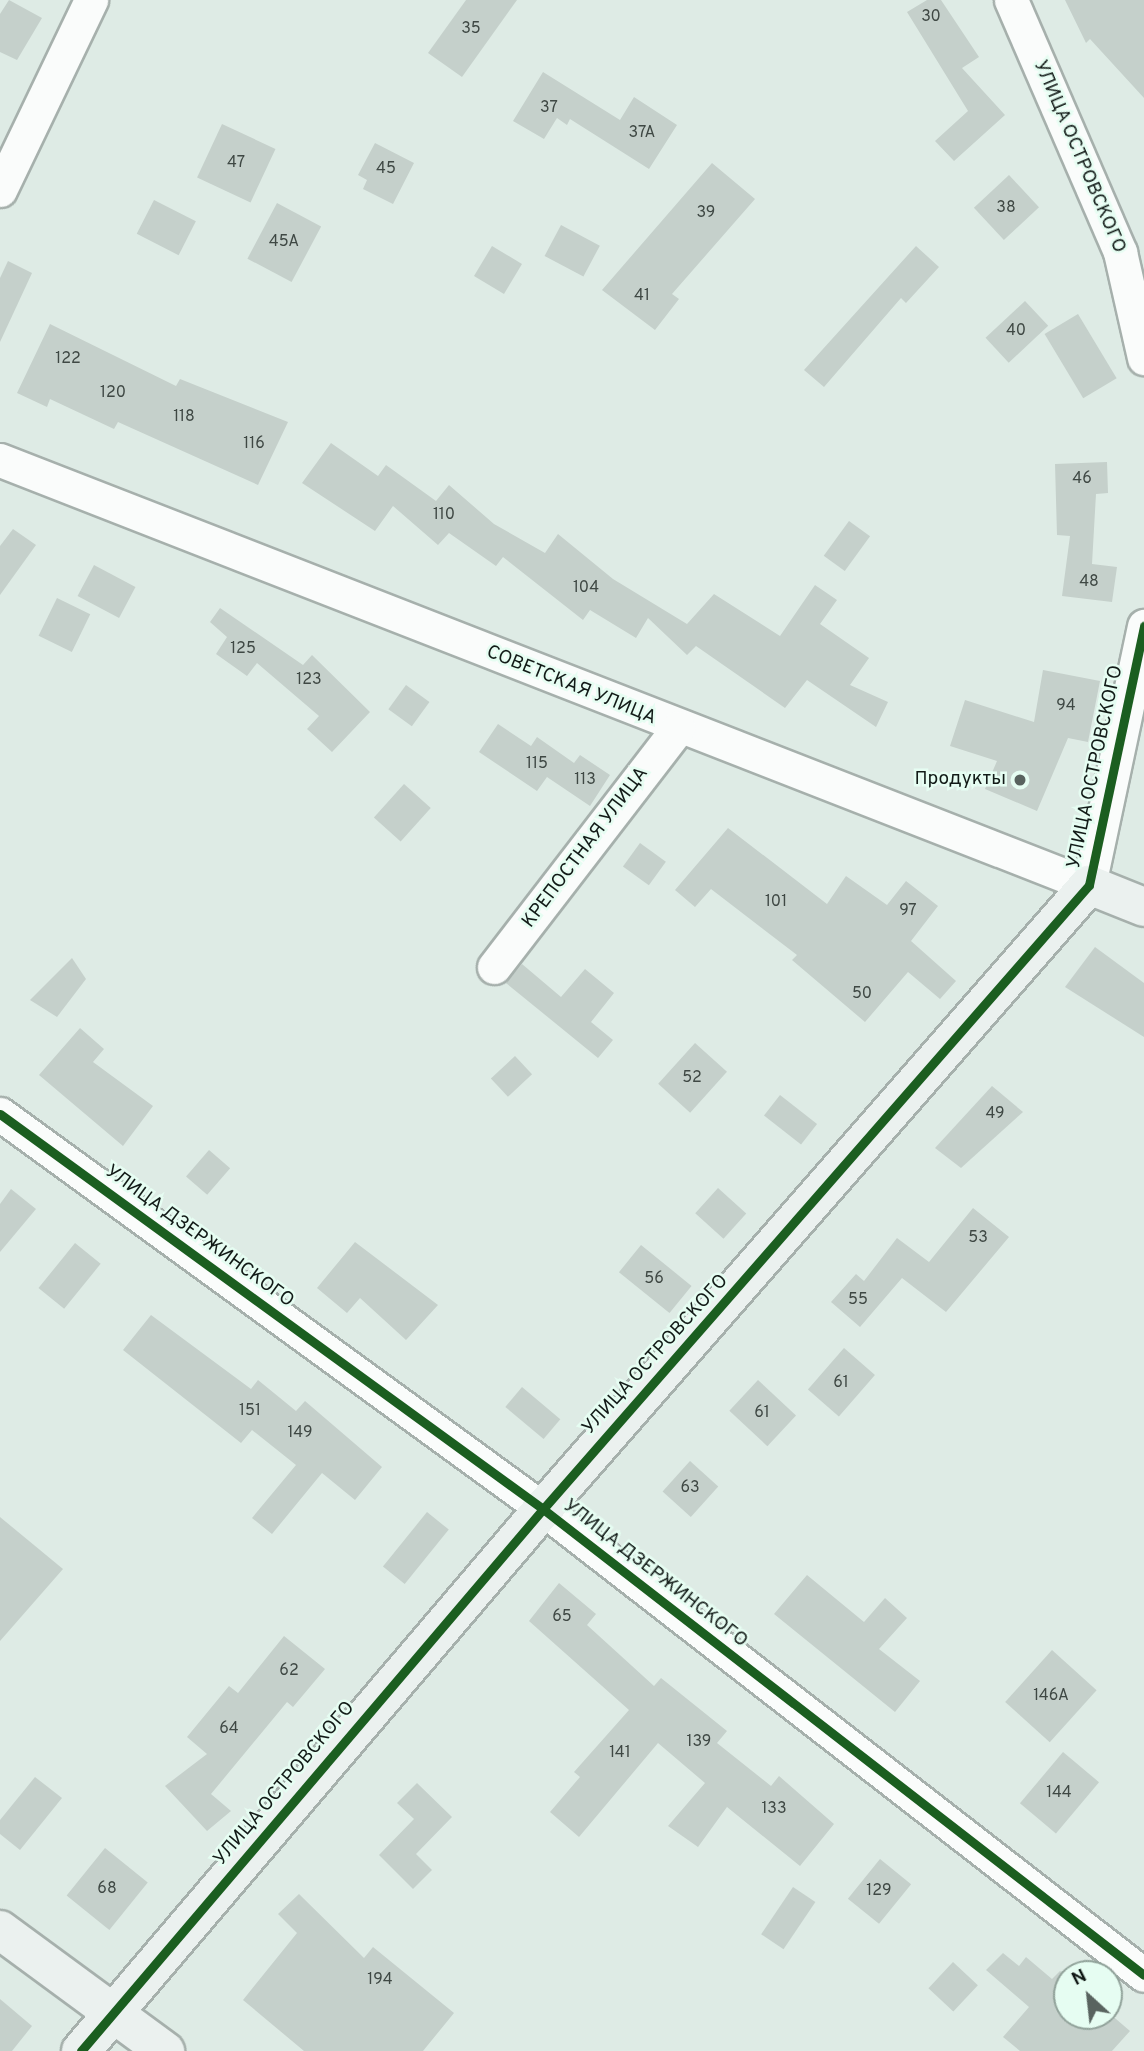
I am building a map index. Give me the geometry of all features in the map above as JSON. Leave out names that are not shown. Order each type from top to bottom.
[{"type":"street","points":[[0,190],[91,0]]},
{"type":"street","name":"УЛИЦА ОСТРОВСКОГО","points":[[1011,0],[1120,252],[1144,358]]},
{"type":"street","name":"СОВЕТСКАЯ УЛИЦА","points":[[0,460],[678,728],[1144,907]]},
{"type":"street","name":"УЛИЦА ОСТРОВСКОГО","points":[[81,2051],[543,1509],[1089,885],[1144,626]]},
{"type":"street","name":"КРЕПОСТНАЯ УЛИЦА","points":[[494,967],[678,728]]},
{"type":"street","name":"УЛИЦА ДЗЕРЖИНСКОГО","points":[[0,1114],[543,1509],[1144,1975]]},
{"type":"street","points":[[0,1930],[165,2051]]},
{"type":"building","points":[[9,0],[42,18],[17,60],[0,52],[0,14]]},
{"type":"building","points":[[466,0],[517,0],[462,77],[428,53]]},
{"type":"building","points":[[927,0],[941,0],[979,57],[962,68],[1005,115],[954,161],[935,141],[968,111],[907,12]]},
{"type":"building","points":[[1065,0],[1144,0],[1144,98],[1090,39],[1086,43]]},
{"type":"building","points":[[543,72],[620,120],[634,97],[677,125],[649,169],[570,119],[567,125],[557,118],[544,139],[513,121]]},
{"type":"building","points":[[222,124],[275,149],[251,202],[197,177]]},
{"type":"building","points":[[375,143],[414,163],[393,204],[363,189],[367,180],[358,175]]},
{"type":"building","points":[[712,163],[755,199],[672,294],[679,299],[655,330],[602,290]]},
{"type":"building","points":[[1009,175],[1039,207],[1004,240],[974,208]]},
{"type":"building","points":[[154,200],[196,221],[179,255],[137,234]]},
{"type":"building","points":[[277,203],[321,226],[292,282],[247,259]]},
{"type":"building","points":[[561,225],[600,246],[583,277],[545,256]]},
{"type":"building","points":[[492,246],[522,264],[504,294],[474,276]]},
{"type":"building","points":[[916,246],[939,267],[906,303],[901,298],[824,387],[804,370]]},
{"type":"building","points":[[8,261],[32,273],[0,342],[0,278]]},
{"type":"building","points":[[1025,301],[1048,326],[1009,363],[986,338]]},
{"type":"building","points":[[1078,314],[1117,378],[1083,398],[1045,334]]},
{"type":"building","points":[[50,324],[176,386],[180,379],[288,422],[258,485],[118,422],[114,429],[50,399],[47,407],[17,393]]},
{"type":"building","points":[[331,443],[378,476],[386,465],[436,501],[449,485],[494,524],[545,553],[558,534],[613,579],[687,624],[714,594],[780,636],[815,585],[837,600],[820,624],[869,658],[850,685],[888,702],[876,727],[807,680],[785,708],[696,646],[687,655],[648,618],[636,638],[590,610],[583,620],[503,557],[496,566],[449,533],[438,545],[393,506],[375,531],[302,483]]},
{"type":"building","points":[[1107,462],[1108,493],[1096,494],[1092,564],[1117,567],[1112,602],[1062,596],[1070,536],[1057,535],[1055,464]]},
{"type":"building","points":[[849,521],[870,536],[845,571],[824,556]]},
{"type":"building","points":[[13,529],[36,545],[0,595],[0,546]]},
{"type":"building","points":[[94,565],[135,587],[119,618],[78,596]]},
{"type":"building","points":[[57,598],[90,614],[72,652],[39,636]]},
{"type":"building","points":[[220,608],[303,665],[312,655],[370,712],[332,752],[307,729],[319,716],[257,663],[247,676],[216,654],[227,637],[210,622]]},
{"type":"building","points":[[1043,670],[1100,681],[1088,742],[1068,738],[1037,811],[985,789],[997,761],[950,746],[965,700],[1034,722]]},
{"type":"building","points":[[406,685],[429,702],[412,726],[388,709]]},
{"type":"building","points":[[498,724],[531,746],[537,737],[574,763],[580,755],[610,775],[590,806],[547,777],[537,791],[479,752]]},
{"type":"building","points":[[404,784],[431,808],[401,842],[374,817]]},
{"type":"building","points":[[728,828],[827,904],[846,876],[887,905],[906,881],[938,906],[911,941],[956,981],[940,999],[908,972],[865,1022],[792,960],[797,955],[711,889],[695,907],[675,890]]},
{"type":"building","points":[[640,843],[666,862],[649,885],[623,866]]},
{"type":"building","points":[[1095,947],[1144,983],[1144,1037],[1065,987]]},
{"type":"building","points":[[72,958],[86,979],[57,1017],[30,1000]]},
{"type":"building","points":[[522,964],[561,997],[585,969],[614,993],[591,1022],[613,1040],[598,1058],[506,983]]},
{"type":"building","points":[[80,1028],[104,1049],[93,1062],[153,1106],[123,1146],[39,1075]]},
{"type":"building","points":[[695,1043],[727,1072],[690,1113],[658,1084]]},
{"type":"building","points":[[515,1056],[532,1074],[508,1097],[491,1079]]},
{"type":"building","points":[[992,1086],[1023,1112],[961,1168],[935,1148]]},
{"type":"building","points":[[780,1095],[817,1124],[801,1144],[764,1115]]},
{"type":"building","points":[[209,1150],[230,1168],[207,1195],[186,1176]]},
{"type":"building","points":[[718,1188],[746,1213],[723,1239],[695,1213]]},
{"type":"building","points":[[11,1189],[36,1209],[0,1252],[0,1204]]},
{"type":"building","points":[[973,1208],[1009,1237],[946,1312],[902,1278],[860,1327],[831,1302],[856,1274],[864,1281],[897,1238],[929,1262]]},
{"type":"building","points":[[355,1242],[438,1305],[406,1340],[360,1298],[347,1313],[317,1288]]},
{"type":"building","points":[[75,1243],[101,1264],[64,1309],[38,1288]]},
{"type":"building","points":[[641,1245],[692,1286],[669,1313],[619,1272]]},
{"type":"building","points":[[151,1315],[251,1389],[258,1380],[296,1411],[305,1401],[382,1467],[355,1500],[322,1473],[272,1534],[252,1518],[296,1465],[252,1430],[241,1443],[123,1350]]},
{"type":"building","points":[[844,1348],[875,1375],[839,1416],[808,1390]]},
{"type":"building","points":[[758,1380],[796,1415],[767,1446],[729,1411]]},
{"type":"building","points":[[522,1387],[560,1419],[544,1439],[505,1407]]},
{"type":"building","points":[[690,1461],[718,1486],[691,1517],[663,1491]]},
{"type":"building","points":[[427,1512],[449,1530],[405,1584],[383,1566]]},
{"type":"building","points":[[0,1517],[63,1569],[0,1641]]},
{"type":"building","points":[[807,1575],[864,1622],[885,1598],[907,1618],[879,1649],[920,1681],[895,1712],[774,1614]]},
{"type":"building","points":[[559,1583],[596,1614],[587,1625],[654,1686],[661,1678],[727,1731],[717,1743],[771,1786],[779,1776],[834,1824],[800,1866],[727,1807],[698,1847],[668,1826],[705,1783],[658,1743],[579,1837],[550,1812],[580,1777],[574,1772],[629,1710],[529,1621]]},
{"type":"building","points":[[284,1636],[325,1669],[293,1707],[287,1702],[211,1794],[231,1811],[207,1831],[165,1786],[207,1754],[187,1737],[229,1686],[238,1693]]},
{"type":"building","points":[[1052,1650],[1097,1690],[1050,1742],[1005,1702]]},
{"type":"building","points":[[1063,1752],[1099,1782],[1056,1834],[1020,1803]]},
{"type":"building","points":[[35,1777],[62,1798],[20,1850],[0,1834],[0,1820]]},
{"type":"building","points":[[417,1783],[452,1817],[416,1854],[432,1870],[413,1889],[379,1855],[414,1819],[397,1803]]},
{"type":"building","points":[[105,1848],[148,1883],[109,1930],[67,1895]]},
{"type":"building","points":[[880,1859],[911,1884],[879,1924],[848,1899]]},
{"type":"building","points":[[793,1887],[815,1902],[784,1949],[761,1934]]},
{"type":"building","points":[[299,1894],[364,1958],[373,1947],[454,2013],[423,2051],[304,2051],[243,2000],[297,1933],[278,1914]]},
{"type":"building","points":[[1003,1953],[1019,1966],[1026,1957],[1053,1978],[1053,2030],[1123,2030],[1123,2025],[1130,2031],[1112,2051],[1020,2051],[1003,2037],[1029,2007],[986,1970]]},
{"type":"building","points":[[953,1962],[978,1985],[953,2012],[928,1988]]},
{"type":"building","points":[[0,1999],[32,2026],[12,2051],[0,2051]]},
{"type":"cycle path","points":[[81,2051],[543,1509],[1089,885],[1144,626]]},
{"type":"cycle path","points":[[0,1114],[543,1509],[1144,1975]]},
{"type":"place","name":"Продукты","points":[[1020,780]]}]
